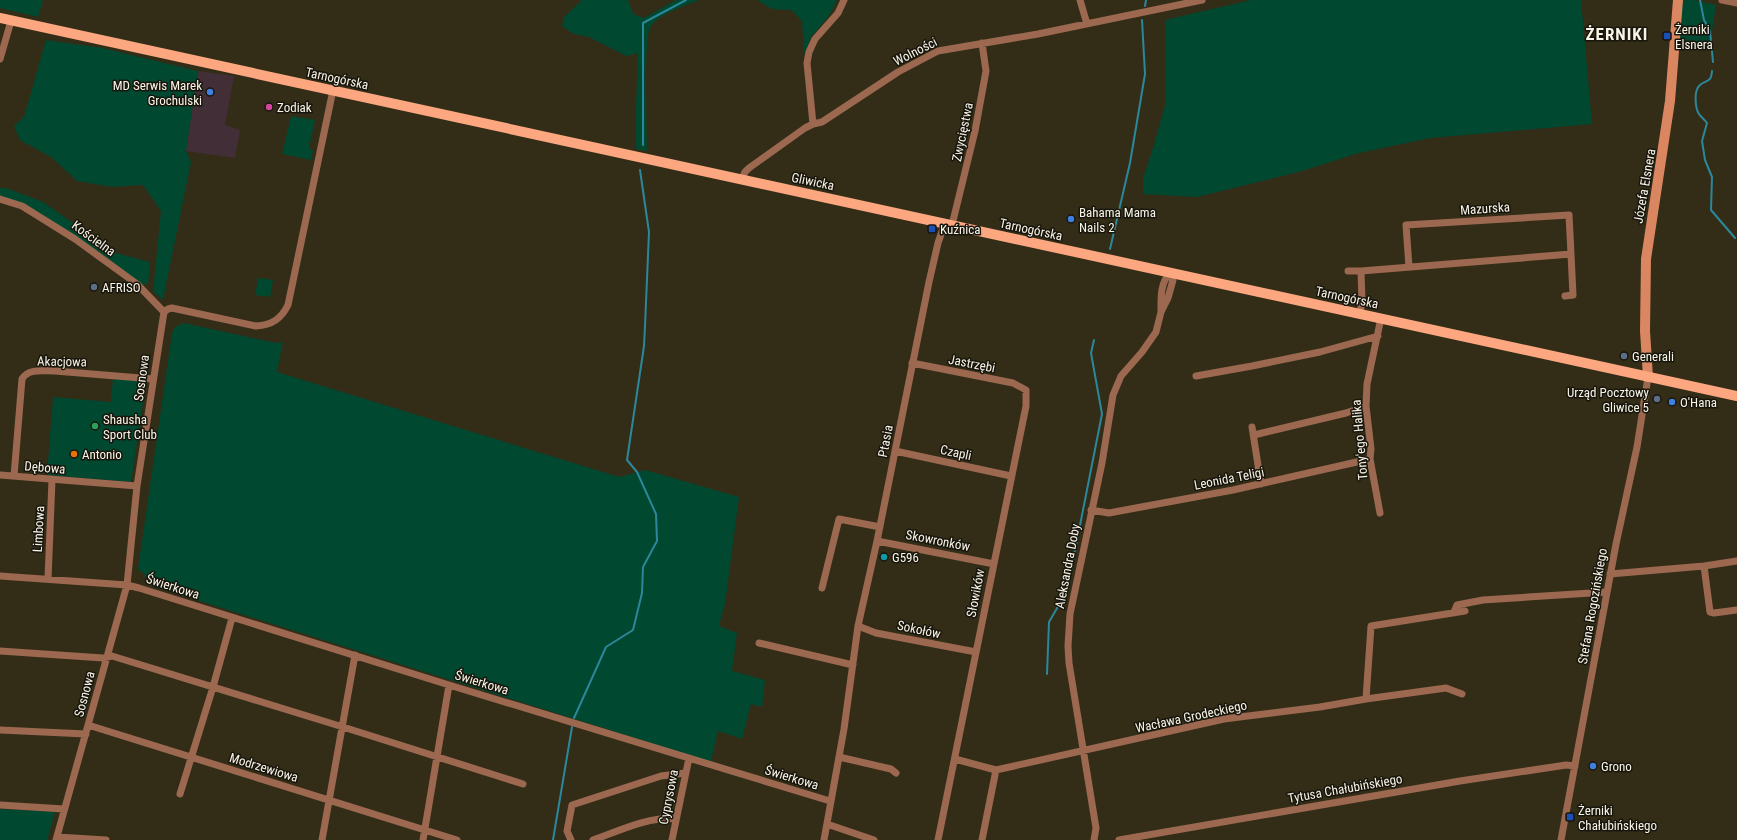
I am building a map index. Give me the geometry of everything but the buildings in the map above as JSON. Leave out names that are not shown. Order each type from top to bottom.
[{"type":"main road","name":"Tarnogórska","points":[[0,18],[668,163]]},
{"type":"main road","name":"Gliwicka","points":[[668,163],[949,224]]},
{"type":"main road","name":"Tarnogórska","points":[[949,224],[1737,396]]},
{"type":"street","points":[[813,124],[808,63],[809,52],[816,39],[838,13],[844,0]]},
{"type":"street","points":[[1080,0],[1087,24]]},
{"type":"street","name":"Wolności","points":[[742,179],[745,172],[749,168],[813,124],[822,122],[898,72],[938,51],[1087,24],[1202,0]]},
{"type":"street","name":"Józefa Elsnera","points":[[1648,377],[1645,331],[1646,259],[1670,101],[1678,0]]},
{"type":"street","points":[[1722,0],[1737,3]]},
{"type":"street","points":[[0,59],[11,21]]},
{"type":"street","name":"Zwycięstwa","points":[[949,224],[975,131],[986,72],[982,43]]},
{"type":"street","points":[[164,312],[172,308],[256,326],[266,326],[283,316],[288,306],[334,90]]},
{"type":"street","name":"Kościelna","points":[[0,199],[22,206],[75,238],[137,284],[164,312]]},
{"type":"street","name":"Mazurska","points":[[1409,267],[1406,225],[1569,215],[1573,295],[1564,296]]},
{"type":"street","name":"Ptasia","points":[[824,840],[839,757],[858,626],[880,527],[912,363],[938,243],[949,224]]},
{"type":"street","points":[[1348,271],[1571,254]]},
{"type":"street","points":[[1360,314],[1362,301],[1361,271]]},
{"type":"street","name":"Aleksandra Doby","points":[[1094,840],[1096,828],[1069,663],[1068,631],[1070,614],[1102,463],[1113,395],[1121,376],[1150,342],[1156,332],[1161,312],[1161,298],[1164,279],[1170,273]]},
{"type":"street","name":"Sosnowa","points":[[56,838],[127,585],[137,486],[164,312]]},
{"type":"street","name":"Tony'ego Halika","points":[[1380,513],[1370,459],[1371,450],[1366,406],[1368,384],[1381,318]]},
{"type":"street","points":[[1196,376],[1320,352],[1378,336]]},
{"type":"street","name":"Jastrzębi","points":[[912,363],[1013,383],[1026,390]]},
{"type":"street","name":"Akacjowa","points":[[14,476],[22,379],[28,373],[33,371],[55,371],[153,378]]},
{"type":"street","name":"Stefana Rogozińskiego","points":[[1561,840],[1610,574],[1638,440],[1648,377]]},
{"type":"street","name":"Słowików","points":[[938,840],[1026,406],[1026,390]]},
{"type":"street","points":[[1254,435],[1366,406]]},
{"type":"street","points":[[1252,427],[1261,484]]},
{"type":"street","name":"Czapli","points":[[895,451],[1011,476]]},
{"type":"street","name":"Leonida Teligi","points":[[1091,510],[1109,513],[1261,484],[1370,459]]},
{"type":"street","name":"Dębowa","points":[[0,475],[137,486]]},
{"type":"street","name":"Limbowa","points":[[48,579],[52,480]]},
{"type":"street","points":[[822,588],[839,519],[880,527]]},
{"type":"street","name":"Skowronków","points":[[877,541],[994,564]]},
{"type":"street","points":[[1610,574],[1704,566],[1737,561]]},
{"type":"street","points":[[1704,566],[1710,612],[1714,613],[1737,610]]},
{"type":"street","points":[[0,576],[127,585]]},
{"type":"street","name":"Świerkowa","points":[[127,585],[830,801]]},
{"type":"street","points":[[1454,612],[1457,605],[1483,600],[1607,592]]},
{"type":"street","points":[[1366,699],[1371,626],[1465,610]]},
{"type":"street","points":[[180,794],[213,687],[232,618]]},
{"type":"street","name":"Sokołów","points":[[858,626],[876,633],[976,652]]},
{"type":"street","points":[[759,643],[853,665]]},
{"type":"street","points":[[0,651],[103,658],[112,656],[523,784]]},
{"type":"street","points":[[322,840],[343,727],[354,655]]},
{"type":"street","points":[[423,840],[450,685]]},
{"type":"street","name":"Wacława Grodeckiego","points":[[996,770],[1224,719],[1320,707],[1446,688],[1462,694]]},
{"type":"street","name":"Modrzewiowa","points":[[88,725],[330,799],[457,840]]},
{"type":"street","points":[[0,730],[86,734]]},
{"type":"street","points":[[839,757],[891,769],[896,773]]},
{"type":"street","name":"Cyprysowa","points":[[673,840],[689,758]]},
{"type":"street","points":[[955,759],[996,770],[982,840]]},
{"type":"street","name":"Tytusa Chałubińskiego","points":[[1119,840],[1460,781],[1566,765],[1575,766]]},
{"type":"street","points":[[571,840],[567,831],[572,805],[661,776],[685,773]]},
{"type":"street","points":[[0,805],[64,809]]},
{"type":"street","points":[[593,840],[653,820],[664,818],[676,819]]},
{"type":"street","points":[[827,824],[870,840]]},
{"type":"street","points":[[56,838],[106,840]]},
{"type":"shaded area","points":[[198,71],[234,76],[225,125],[240,130],[235,158],[186,151]]},
{"type":"green space","points":[[0,0],[43,0],[38,17],[0,8]]},
{"type":"green space","points":[[582,0],[628,0],[633,14],[644,18],[676,0],[699,0],[660,17],[651,26],[647,47],[646,65],[647,151],[636,149],[638,53],[626,56],[589,37],[574,34],[562,26],[564,17]]},
{"type":"green space","points":[[757,0],[837,0],[829,16],[811,37],[804,54],[802,21],[791,10],[772,9]]},
{"type":"green space","points":[[1251,0],[1581,0],[1592,124],[1430,138],[1359,153],[1302,171],[1197,197],[1143,194],[1143,178],[1166,102],[1165,20]]},
{"type":"green space","points":[[1680,0],[1694,0],[1716,5],[1710,45],[1678,41]]},
{"type":"green space","points":[[46,40],[102,48],[198,71],[186,151],[191,162],[163,300],[153,292],[161,211],[143,185],[112,187],[77,181],[51,157],[20,140],[14,126],[24,117]]},
{"type":"green space","points":[[291,116],[315,120],[309,148],[313,151],[311,160],[282,154]]},
{"type":"green space","points":[[0,188],[6,188],[43,202],[116,253],[150,262],[148,284],[137,284],[22,206],[0,199]]},
{"type":"green space","points":[[258,278],[273,280],[270,297],[255,295]]},
{"type":"green space","points":[[184,323],[276,343],[283,342],[277,372],[619,477],[645,470],[739,497],[725,604],[719,626],[737,633],[732,671],[765,680],[762,707],[751,704],[742,739],[718,731],[711,761],[708,761],[152,586],[144,574],[138,569],[172,333],[175,327]]},
{"type":"green space","name":"Shausha Sport Club","points":[[113,378],[146,382],[131,482],[47,475],[53,397],[111,402]]},
{"type":"green space","points":[[0,809],[55,812],[47,840],[0,840]]},
{"type":"waterway","points":[[643,145],[643,23],[686,0]]},
{"type":"waterway","points":[[1145,6],[1146,0]]},
{"type":"waterway","points":[[1700,0],[1704,20],[1710,31],[1713,62]]},
{"type":"waterway","points":[[1110,249],[1130,163],[1145,74],[1142,20]]},
{"type":"waterway","points":[[1712,71],[1711,78],[1697,88],[1696,104],[1699,114],[1707,123],[1702,141],[1705,160],[1712,177],[1711,210],[1735,238]]},
{"type":"waterway","points":[[574,718],[606,647],[633,630],[642,593],[643,567],[657,541],[656,514],[637,472],[627,460],[644,346],[645,326],[649,232],[640,170]]},
{"type":"waterway","points":[[1047,674],[1049,622],[1067,591],[1102,414],[1091,353],[1094,340]]},
{"type":"waterway","points":[[553,840],[572,727]]},
{"type":"place","name":"Żerniki Elsnera","points":[[1667,36]]},
{"type":"place","name":"MD Serwis Marek Grochulski","points":[[210,92]]},
{"type":"place","name":"Zodiak","points":[[269,107]]},
{"type":"place","name":"Bahama Mama Nails 2","points":[[1071,219]]},
{"type":"place","name":"Kuźnica","points":[[932,229]]},
{"type":"place","name":"AFRISO","points":[[94,287]]},
{"type":"place","name":"Generali","points":[[1624,356]]},
{"type":"place","name":"Urząd Pocztowy Gliwice 5","points":[[1657,399]]},
{"type":"place","name":"O'Hana","points":[[1672,402]]},
{"type":"place","name":"Shausha Sport Club","points":[[95,426]]},
{"type":"place","name":"Antonio","points":[[74,454]]},
{"type":"place","name":"G596","points":[[884,557]]},
{"type":"place","name":"Grono","points":[[1593,766]]},
{"type":"place","name":"Żerniki Chałubińskiego","points":[[1570,817]]},
{"type":"district","name":"ŻERNIKI","points":[[1617,34]]}]
